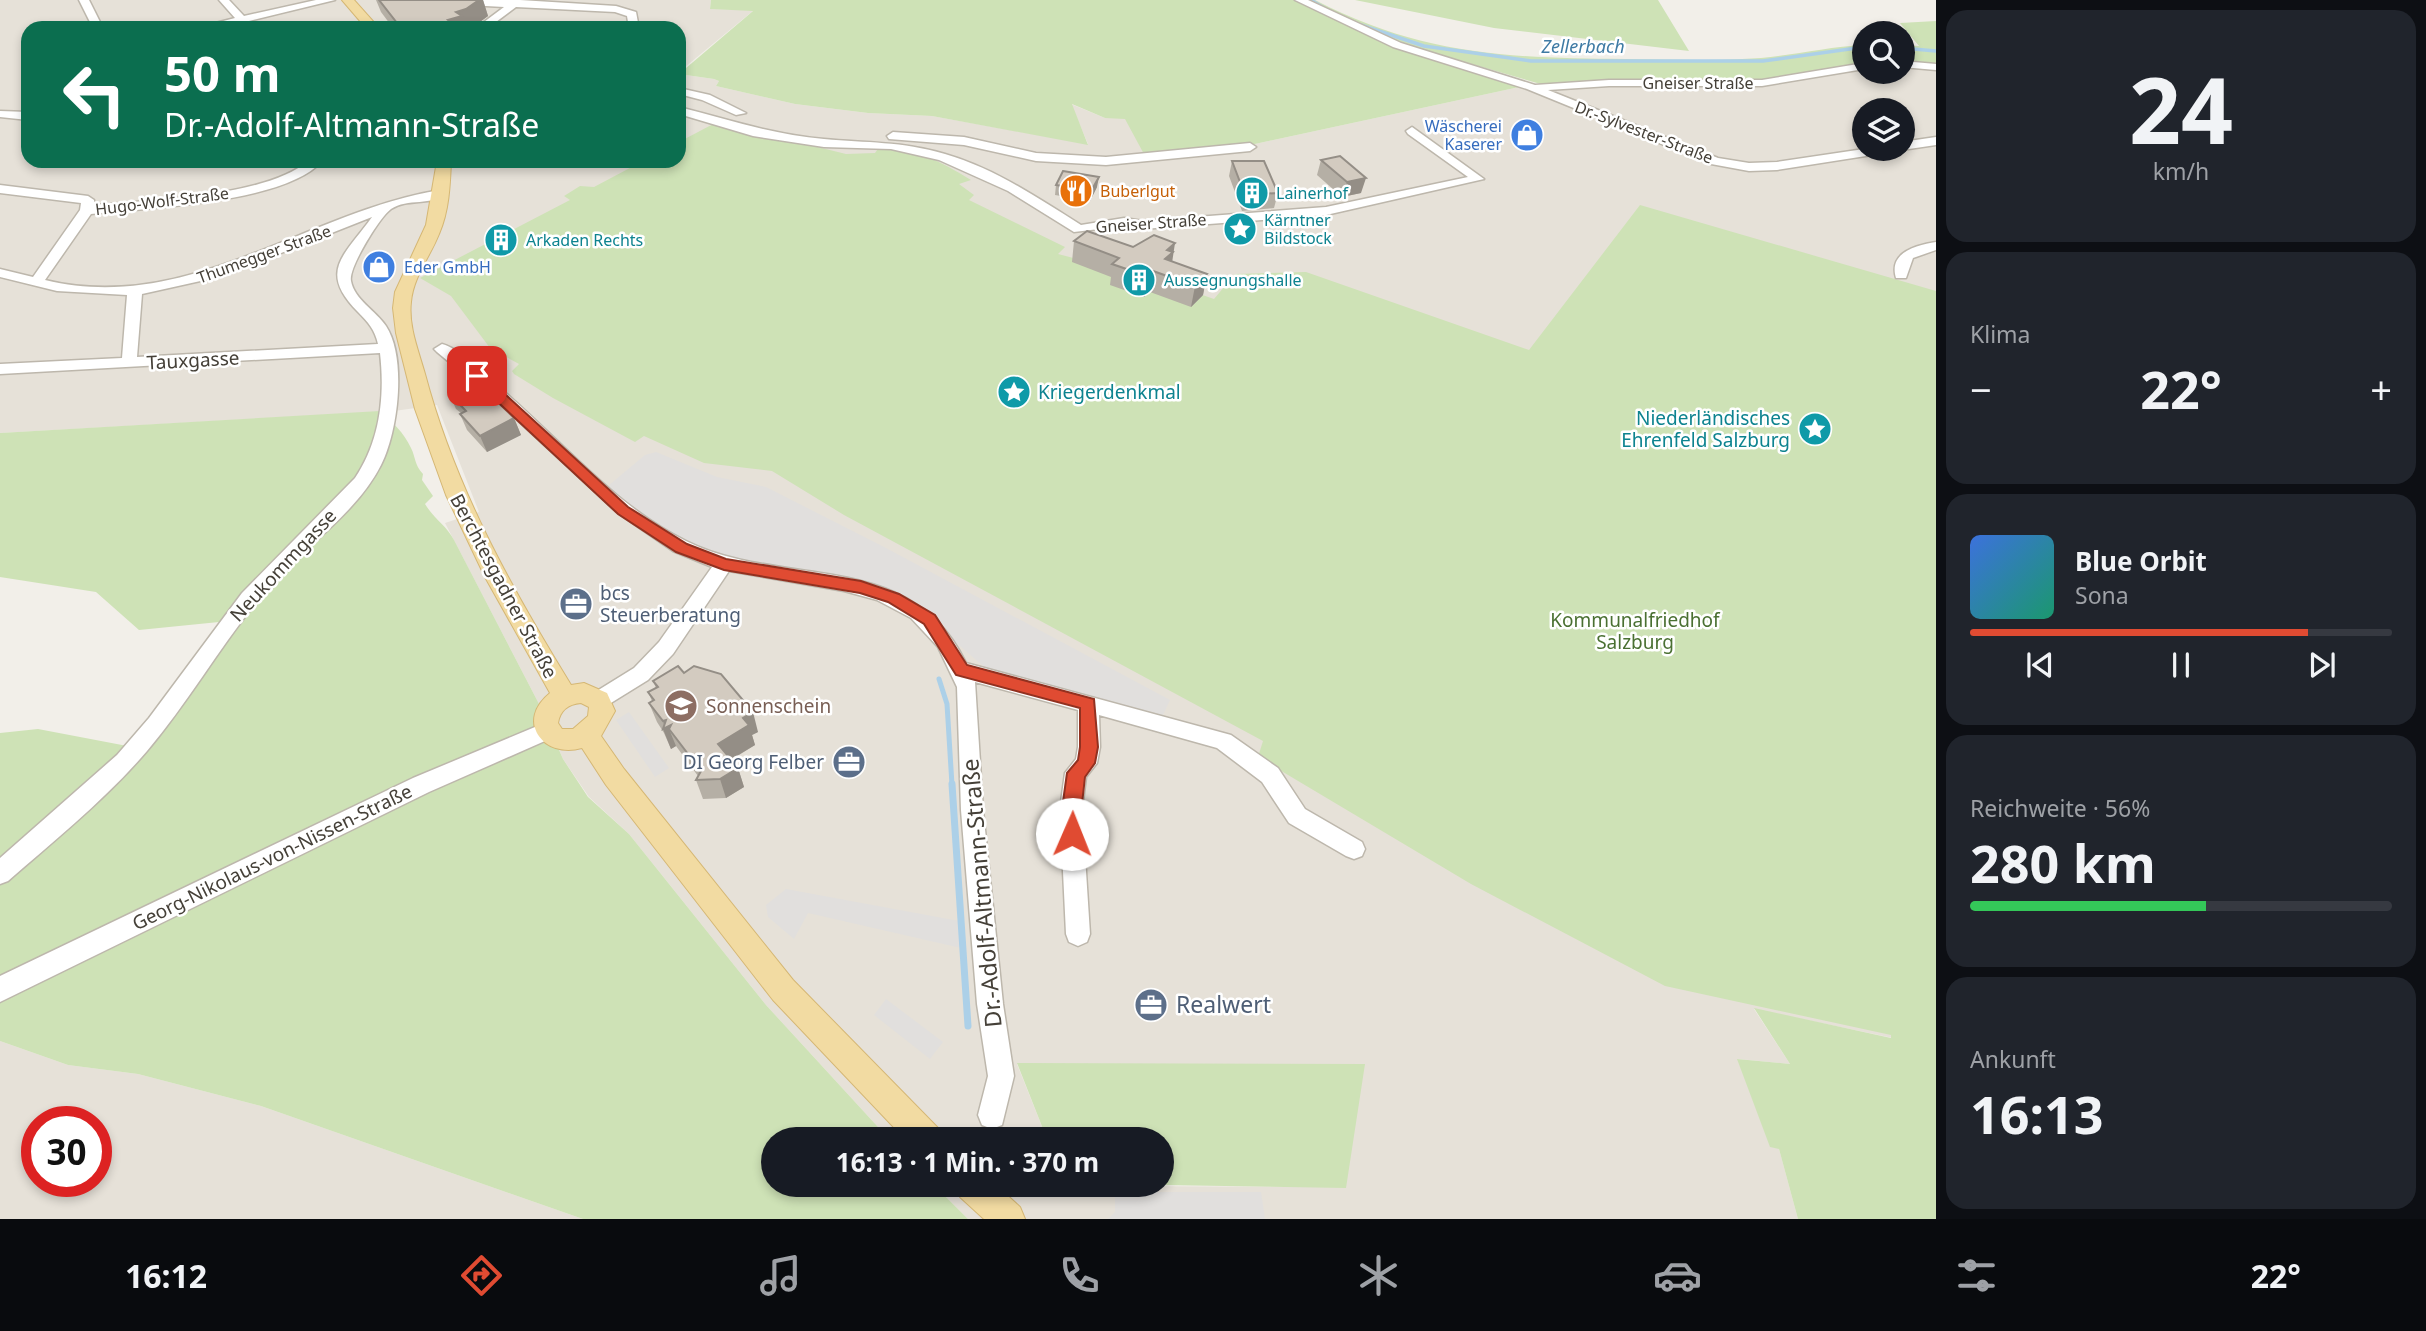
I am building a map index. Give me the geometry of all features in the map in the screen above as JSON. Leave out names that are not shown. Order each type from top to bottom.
[{"type":"main road","points":[[353,1],[368,21]]},
{"type":"main road","name":"Berchtesgadner Straße","points":[[443,168],[440,210],[432,233],[406,278],[401,305],[421,402],[473,537],[529,640],[565,697]]},
{"type":"main road","name":"Berchtesgadner Straße","points":[[547,731],[545,724],[550,709],[565,697],[584,693],[599,701]]},
{"type":"main road","points":[[547,731],[559,740],[578,739],[587,734],[603,714],[599,701]]},
{"type":"main road","points":[[587,734],[615,777],[783,990],[915,1127]]},
{"type":"main road","points":[[985,1197],[1008,1219]]},
{"type":"street","points":[[224,0],[245,21]]},
{"type":"street","points":[[254,21],[330,0]]},
{"type":"street","points":[[431,0],[517,2],[625,11],[635,21]]},
{"type":"street","points":[[1300,0],[1397,45],[1531,87]]},
{"type":"street","points":[[88,1],[95,21]]},
{"type":"street","points":[[491,21],[517,2]]},
{"type":"street","points":[[1915,65],[1936,67]]},
{"type":"street","name":"Gneiser Straße","points":[[1531,87],[1762,83],[1852,68]]},
{"type":"street","name":"Dr.-Sylvester-Straße","points":[[1531,87],[1715,161],[1749,166],[1777,166],[1852,154]]},
{"type":"street","points":[[686,93],[706,97],[720,106],[755,119],[797,128],[859,135],[938,138],[1036,157],[1120,162],[1250,148]]},
{"type":"street","name":"Gneiser Straße","points":[[686,112],[753,132],[824,144],[891,145],[943,157],[1024,194],[1079,229],[1124,222],[1143,225],[1326,211],[1478,179],[1412,131]]},
{"type":"street","points":[[0,114],[21,116]]},
{"type":"street","points":[[1915,144],[1936,142]]},
{"type":"street","name":"Hugo-Wolf-Straße","points":[[37,281],[87,210],[261,188],[297,178],[308,168]]},
{"type":"street","points":[[0,189],[88,200],[87,210]]},
{"type":"street","name":"Thumegger Straße","points":[[0,273],[81,290],[135,291],[218,273],[412,197],[440,194]]},
{"type":"street","name":"Neukommgasse","points":[[0,873],[99,789],[126,761],[218,635],[257,588],[362,480],[380,448],[386,416],[386,348],[378,325],[346,289],[341,278],[344,267],[385,208]]},
{"type":"street","points":[[1901,275],[1904,257],[1908,253],[1936,246]]},
{"type":"street","points":[[129,363],[135,291]]},
{"type":"street","name":"Tauxgasse","points":[[0,369],[386,348]]},
{"type":"street","name":"Dr.-Adolf-Altmann-Straße","points":[[442,349],[477,376],[623,510],[682,548],[724,564],[861,587],[894,598],[929,619],[961,670],[967,687],[972,810],[990,1004],[1001,1076],[992,1115]]},
{"type":"street","points":[[599,701],[641,674],[666,648],[724,564]]},
{"type":"street","points":[[961,670],[1223,741],[1270,775],[1297,816],[1354,849]]},
{"type":"street","points":[[1077,934],[1071,809],[1076,773],[1086,763],[1089,747],[1088,704]]},
{"type":"street","name":"Georg-Nikolaus-von-Nissen-Straße","points":[[0,989],[421,785],[547,731]]},
{"type":"shaded area","points":[[0,0],[711,0],[710,9],[754,10],[686,66],[686,21],[21,21],[21,168],[686,168],[686,75],[714,79],[719,81],[716,86],[795,104],[868,113],[932,116],[1088,144],[1071,104],[1105,118],[1125,118],[1232,149],[1524,86],[1772,81],[1852,65],[1852,84],[1915,84],[1915,63],[1936,65],[1936,1047],[1754,1009],[1790,1064],[1738,1059],[1779,1149],[1798,1219],[968,1219],[946,1197],[1174,1197],[1174,1186],[1346,1187],[1017,1064],[1042,1127],[878,1127],[766,1005],[629,834],[589,797],[563,759],[538,702],[445,523],[479,512],[437,405],[394,411],[0,433]]},
{"type":"shaded area","points":[[656,452],[717,477],[766,487],[886,548],[1170,700],[1163,715],[990,672],[929,619],[894,598],[682,548],[602,491],[645,455]]},
{"type":"shaded area","points":[[629,712],[669,768],[655,777],[616,720]]},
{"type":"shaded area","points":[[786,889],[959,921],[961,948],[808,913],[794,939],[768,917],[766,905]]},
{"type":"shaded area","points":[[886,999],[943,1042],[930,1059],[874,1015]]},
{"type":"shaded area","points":[[0,1041],[68,1065],[138,1074],[261,1106],[583,1219],[0,1219]]},
{"type":"shaded area","points":[[1174,1192],[1261,1192],[1265,1219],[1108,1219],[1115,1212],[1115,1197],[1174,1197]]},
{"type":"green space","points":[[711,0],[1296,0],[1389,44],[1524,86],[1232,149],[1145,156],[1125,119],[1105,118],[1072,104],[1088,145],[932,116],[868,113],[795,104],[716,86],[719,81],[714,79],[686,75],[686,68],[753,11],[710,9]]},
{"type":"green space","points":[[1306,0],[1315,0],[1392,32],[1466,50],[1542,57],[1727,60],[1852,46],[1852,65],[1772,81],[1544,85],[1406,45]]},
{"type":"green space","points":[[1355,0],[1658,0],[1689,51],[1494,28]]},
{"type":"green space","points":[[1936,21],[1936,65],[1915,63],[1915,46],[1919,46],[1915,41],[1915,22]]},
{"type":"green space","name":"Kommunalfriedhof Salzburg","points":[[717,122],[846,154],[875,153],[880,146],[907,151],[948,167],[971,180],[959,184],[974,195],[969,200],[1065,247],[1058,254],[1162,281],[1214,299],[1235,274],[1306,272],[1529,350],[1640,205],[1936,291],[1936,1219],[1798,1219],[1779,1149],[1770,1147],[1737,1059],[1790,1064],[1754,1008],[1891,1038],[1891,1035],[1665,986],[1471,884],[1258,757],[1263,741],[844,515],[772,471],[704,463],[644,436],[635,442],[553,398],[514,374],[512,371],[519,364],[490,348],[451,296],[420,278],[570,200],[564,196],[580,186],[594,187],[630,168],[686,168],[686,138]]},
{"type":"green space","points":[[380,411],[397,428],[413,452],[423,474],[422,480],[433,496],[425,504],[454,540],[538,702],[563,759],[588,797],[629,834],[766,1005],[878,1127],[761,1127],[761,1197],[946,1197],[968,1219],[583,1219],[261,1106],[138,1074],[68,1065],[0,1041],[0,733],[38,729],[143,749],[239,620],[139,630],[96,592],[0,577],[0,433]]},
{"type":"green space","points":[[1017,1063],[1365,1064],[1346,1188],[1174,1185],[1174,1127],[1042,1127]]},
{"type":"building","points":[[379,0],[479,0],[456,12],[462,16],[449,21],[396,21]]},
{"type":"building","points":[[1340,156],[1366,178],[1347,182],[1321,160]]},
{"type":"building","points":[[1232,161],[1264,161],[1278,193],[1245,195]]},
{"type":"building","points":[[1063,171],[1099,177],[1091,191],[1056,185]]},
{"type":"building","points":[[1087,231],[1133,247],[1154,235],[1175,243],[1167,250],[1173,252],[1165,259],[1207,274],[1195,286],[1153,271],[1147,276],[1112,264],[1119,258],[1074,241]]},
{"type":"building","points":[[475,380],[514,418],[480,436],[460,414],[466,411],[449,393]]},
{"type":"building","points":[[678,666],[684,673],[694,666],[721,674],[753,712],[743,718],[749,725],[718,744],[738,768],[720,779],[696,780],[701,771],[669,729],[671,725],[663,729],[666,720],[663,721],[649,703],[654,700],[648,692],[658,687],[653,681]]},
{"type":"waterway","name":"Zellerbach","points":[[1311,0],[1324,8]]},
{"type":"waterway","name":"Zellerbach","points":[[1361,25],[1424,46],[1531,61],[1763,61],[1852,49]]},
{"type":"waterway","name":"Zellerbach","points":[[1915,49],[1936,51]]},
{"type":"waterway","points":[[939,679],[947,704],[952,785]]},
{"type":"waterway","points":[[952,784],[968,1026]]},
{"type":"place","name":"Wäscherei Kaserer","points":[[1527,135]]},
{"type":"place","name":"Buberlgut","points":[[1076,191]]},
{"type":"place","name":"Lainerhof","points":[[1252,193]]},
{"type":"place","name":"Kärntner Bildstock","points":[[1240,229]]},
{"type":"place","name":"Arkaden Rechts","points":[[501,240]]},
{"type":"place","name":"Eder GmbH","points":[[379,267]]},
{"type":"place","name":"Aussegnungshalle","points":[[1139,280]]},
{"type":"place","name":"Kriegerdenkmal","points":[[1014,392]]},
{"type":"place","name":"Niederländisches Ehrenfeld Salzburg","points":[[1815,429]]},
{"type":"place","name":"bcs Steuerberatung","points":[[576,604]]},
{"type":"place","name":"Sonnenschein","points":[[681,706]]},
{"type":"place","name":"DI Georg Felber","points":[[849,762]]},
{"type":"place","name":"Realwert","points":[[1151,1005]]},
{"type":"route","points":[[477,376],[623,510],[682,548],[724,564],[861,587],[894,598],[929,619],[961,670],[1088,704],[1089,747],[1086,763],[1076,773],[1071,809],[1072,834]]}]
